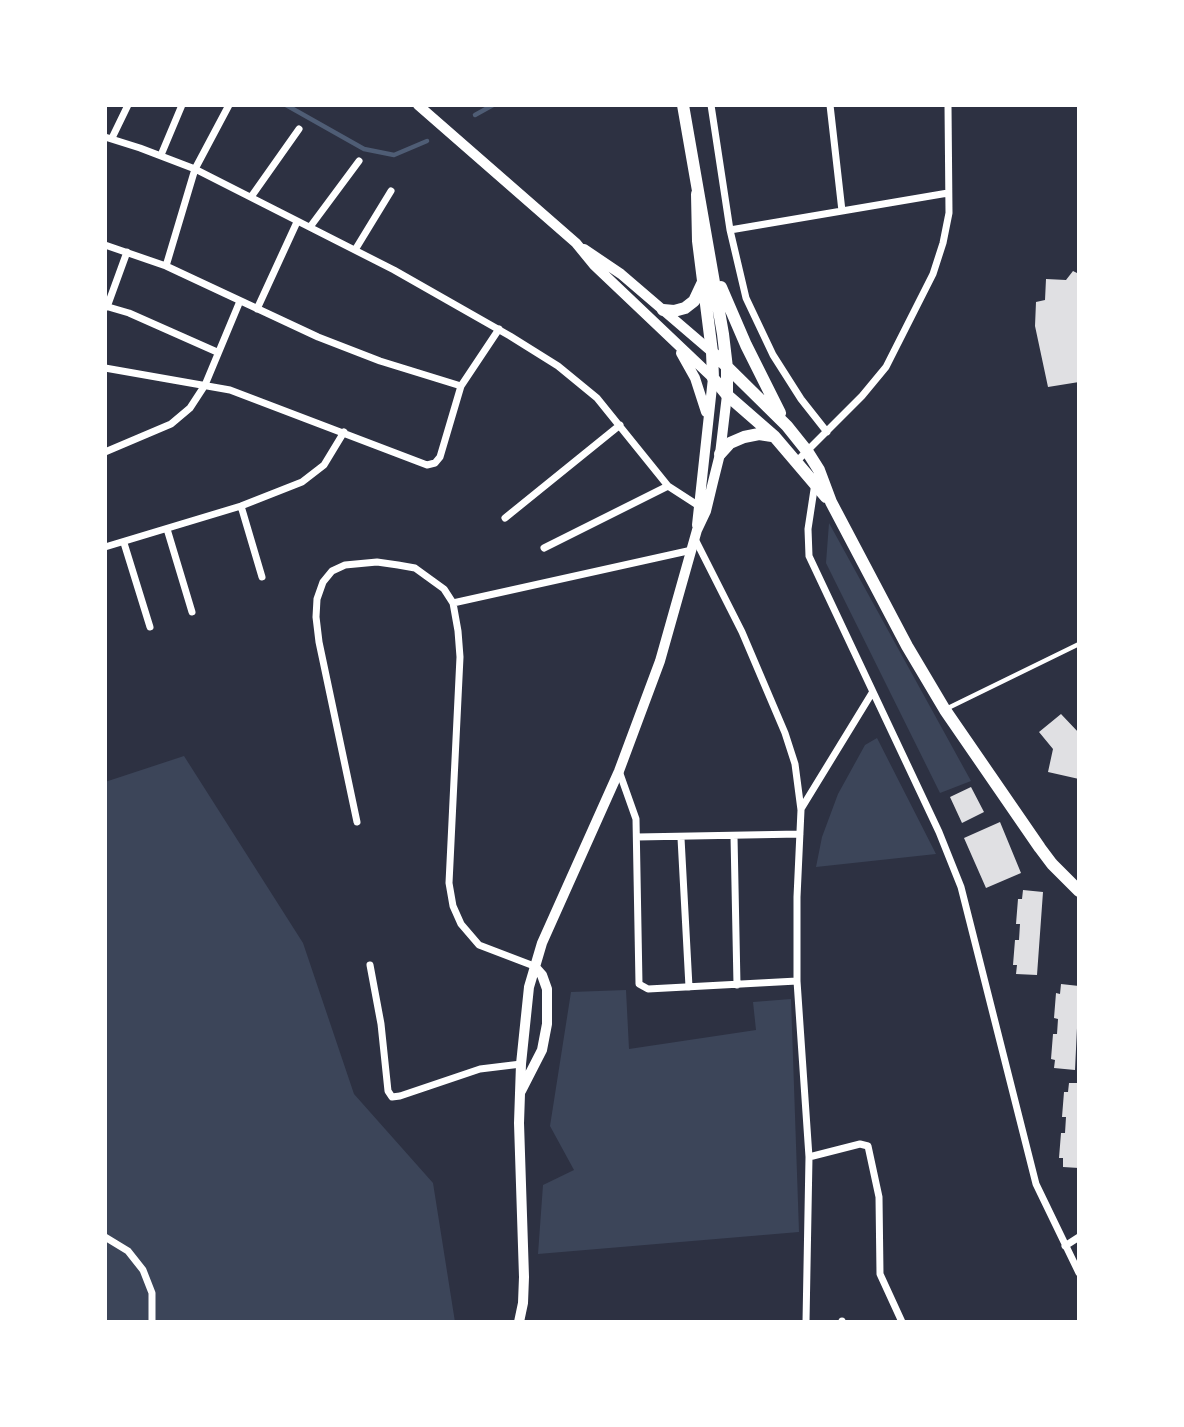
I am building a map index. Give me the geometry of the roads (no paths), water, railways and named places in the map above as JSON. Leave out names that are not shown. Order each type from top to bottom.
[{"type":"main road","points":[[683,105],[711,262],[727,368],[727,395]]},
{"type":"main road","points":[[697,194],[696,218],[713,378],[727,395],[774,436],[831,502]]},
{"type":"main road","points":[[711,262],[746,345],[787,426]]},
{"type":"main road","points":[[663,310],[685,308],[700,292],[703,281]]},
{"type":"main road","points":[[712,352],[787,426],[807,451],[907,646],[945,710],[1040,848],[1079,891]]},
{"type":"main road","points":[[720,454],[730,443],[744,436],[774,436]]},
{"type":"street","points":[[128,105],[109,137],[195,169],[453,301],[499,329],[558,366],[597,398],[668,486],[702,508]]},
{"type":"street","points":[[161,155],[181,105]]},
{"type":"street","points":[[166,266],[195,169],[229,105]]},
{"type":"street","points":[[418,105],[576,243],[611,267],[712,352]]},
{"type":"street","points":[[711,105],[730,230],[746,298],[760,330],[801,399],[827,432]]},
{"type":"street","points":[[830,105],[842,211]]},
{"type":"street","points":[[796,462],[886,367],[933,274],[943,243],[948,214],[948,105]]},
{"type":"street","points":[[251,197],[299,130]]},
{"type":"street","points":[[310,227],[359,161]]},
{"type":"street","points":[[355,250],[391,191]]},
{"type":"street","points":[[730,230],[948,193]]},
{"type":"street","points":[[257,309],[297,222]]},
{"type":"street","points":[[576,243],[594,265],[713,378],[702,508]]},
{"type":"street","points":[[105,245],[166,266],[257,309],[380,361],[461,386]]},
{"type":"street","points":[[127,252],[106,307],[129,313],[217,352]]},
{"type":"street","points":[[105,452],[171,424],[190,408],[205,385],[240,301]]},
{"type":"street","points":[[105,368],[205,385],[249,397],[428,465],[435,463],[443,451],[461,386],[499,329]]},
{"type":"street","points":[[672,338],[695,378],[709,421]]},
{"type":"street","points":[[519,1322],[524,1277],[520,1093],[529,987],[542,943],[619,771],[660,661],[702,508],[720,454],[727,395]]},
{"type":"street","points":[[505,518],[620,425]]},
{"type":"street","points":[[105,547],[241,506],[289,488],[324,465],[344,432]]},
{"type":"street","points":[[819,470],[814,485],[808,529],[809,556],[939,832],[961,887],[1036,1184],[1079,1273]]},
{"type":"street","points":[[544,548],[668,486]]},
{"type":"street","points":[[241,506],[262,577]]},
{"type":"street","points":[[167,529],[192,612]]},
{"type":"street","points":[[453,603],[695,539]]},
{"type":"street","points":[[695,539],[742,632],[785,733],[795,764],[801,810],[797,981],[809,1157],[806,1322]]},
{"type":"street","points":[[124,543],[150,627]]},
{"type":"street","points":[[357,822],[317,629],[317,599],[323,582],[332,571],[345,565],[377,562],[415,568],[444,589],[453,603],[460,657],[449,883],[453,906],[461,924],[479,945],[534,966],[542,975],[547,989],[547,1024],[542,1050],[520,1093]]},
{"type":"street","points":[[801,810],[872,693]]},
{"type":"street","points":[[619,771],[636,819],[639,984],[648,989],[797,981]]},
{"type":"street","points":[[637,837],[800,834]]},
{"type":"street","points":[[734,836],[737,985]]},
{"type":"street","points":[[681,838],[689,987]]},
{"type":"street","points":[[370,965],[381,1024],[388,1091],[392,1097],[480,1069],[521,1064]]},
{"type":"street","points":[[809,1157],[860,1144],[868,1146],[879,1197],[880,1274],[902,1322]]},
{"type":"street","points":[[105,1237],[128,1251],[143,1270],[152,1293],[152,1322]]},
{"type":"street","points":[[1065,1246],[1079,1237]]},
{"type":"lane","points":[[945,710],[1079,644]]},
{"type":"waterway","points":[[286,105],[364,149],[394,155],[427,141]]},
{"type":"waterway","points":[[475,115],[493,105]]}]
